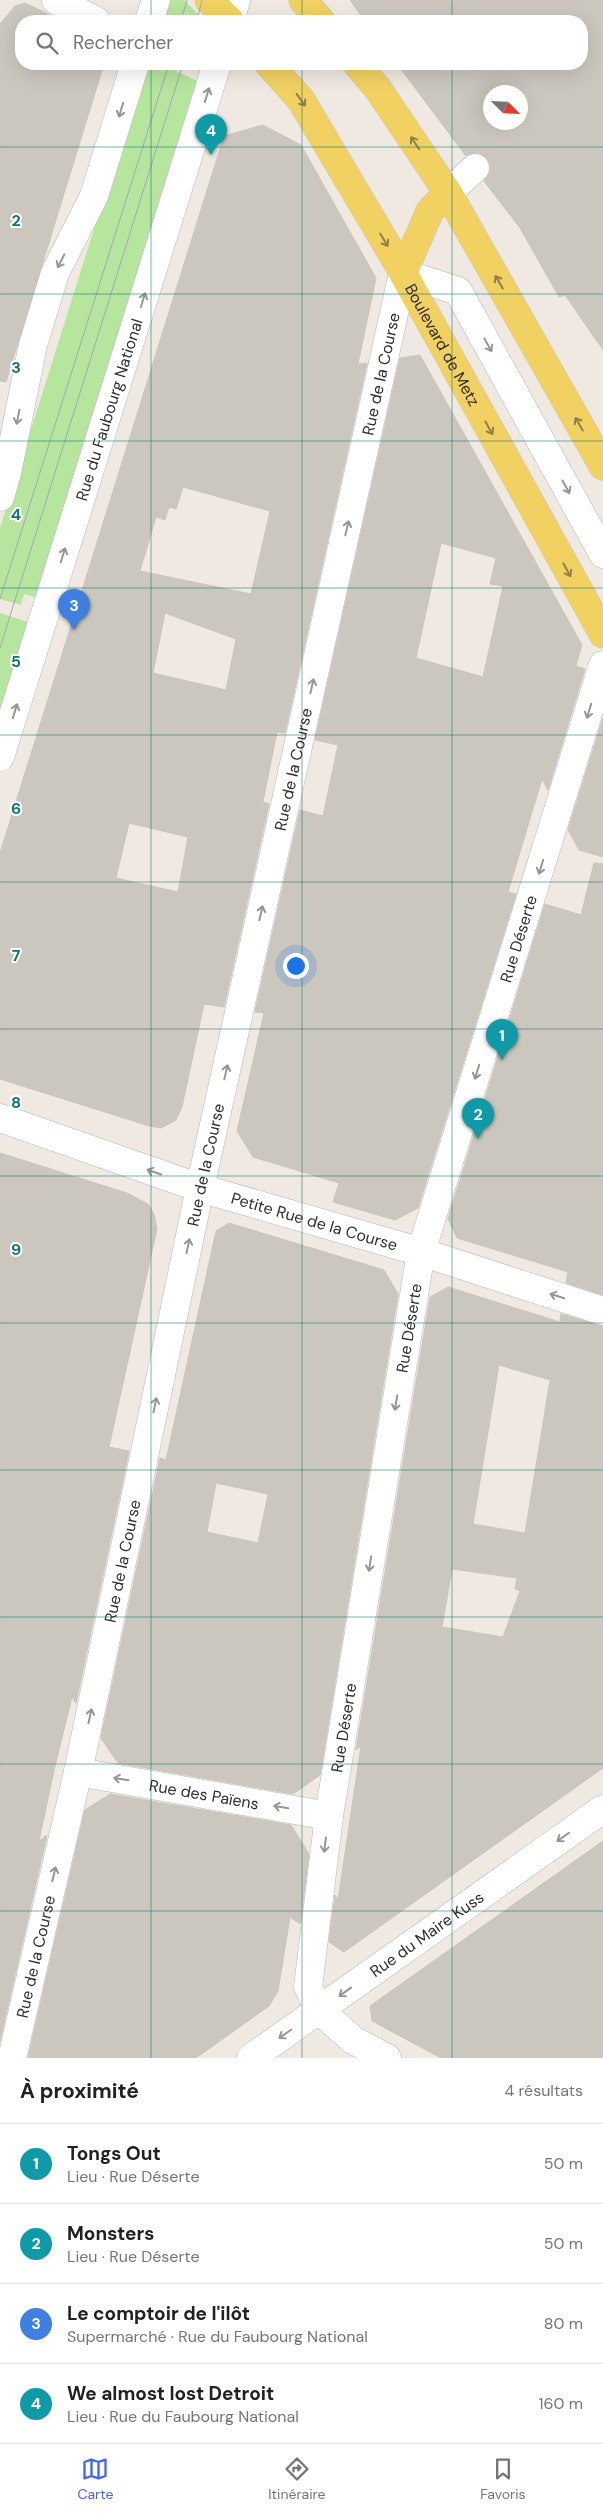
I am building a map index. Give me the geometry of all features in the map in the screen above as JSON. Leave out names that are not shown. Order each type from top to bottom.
[{"type":"main road","points":[[209,0],[224,15]]},
{"type":"main road","points":[[303,0],[315,15]]},
{"type":"main road","name":"Boulevard de Metz","points":[[274,70],[302,100],[404,273],[600,623]]},
{"type":"main road","points":[[362,70],[378,89],[448,193],[603,466]]},
{"type":"main road","points":[[404,273],[430,211],[448,193]]},
{"type":"street","points":[[56,0],[85,15]]},
{"type":"street","points":[[151,15],[156,0]]},
{"type":"street","points":[[232,15],[236,0]]},
{"type":"street","points":[[0,497],[7,473],[33,345],[55,273],[94,196],[133,70]]},
{"type":"street","name":"Rue du Faubourg National","points":[[0,757],[215,70]]},
{"type":"street","points":[[448,193],[475,168]]},
{"type":"street","points":[[404,273],[458,291],[603,554]]},
{"type":"street","name":"Rue de la Course","points":[[12,2058],[78,1772],[200,1188],[404,273]]},
{"type":"street","name":"Rue Déserte","points":[[319,2010],[308,1987],[329,1816],[421,1252],[603,665]]},
{"type":"street","name":"Petite Rue de la Course","points":[[0,1118],[200,1188],[421,1252],[603,1311]]},
{"type":"street","name":"Rue des Païens","points":[[78,1772],[329,1816]]},
{"type":"street","name":"Rue du Maire Kuss","points":[[251,2058],[603,1809]]},
{"type":"street","points":[[319,2010],[353,2040],[386,2058]]},
{"type":"green space","points":[[165,0],[184,0],[199,15],[161,15]]},
{"type":"green space","points":[[144,70],[174,70],[201,83],[38,598],[24,594],[21,605],[0,599],[0,528]]},
{"type":"green space","points":[[0,613],[31,623],[0,722]]},
{"type":"building","points":[[350,0],[603,0],[603,350],[565,295],[559,297],[520,228],[484,181],[490,172],[490,165],[487,158],[479,153],[466,156],[402,70],[588,70],[588,15],[361,15]]},
{"type":"building","points":[[25,3],[50,15],[15,15],[15,70],[102,70],[6,382],[0,381],[0,24],[15,6]]},
{"type":"building","points":[[263,125],[301,145],[376,278],[358,364],[367,363],[285,733],[277,732],[263,802],[269,804],[224,1007],[204,1004],[182,1107],[176,1120],[161,1128],[149,1126],[0,1079],[0,853],[224,136]],"holes":[[[183,487],[270,511],[251,594],[140,571],[156,517],[165,520],[169,507],[176,509]],[[165,613],[236,639],[226,690],[153,673]],[[129,823],[188,837],[178,892],[116,878]]]},
{"type":"building","points":[[420,355],[582,645],[576,666],[585,669],[548,790],[542,779],[508,892],[516,894],[418,1208],[395,1220],[333,1202],[339,1183],[253,1157],[237,1131],[264,1013],[255,1012],[300,810],[323,816],[338,745],[315,740],[400,358]],"holes":[[[441,543],[496,558],[490,584],[503,586],[483,677],[416,658]]]},
{"type":"building","points":[[603,718],[603,857],[579,850],[568,830]]},
{"type":"building","points":[[594,863],[603,864],[603,1295],[566,1283],[568,1272],[457,1238],[448,1219],[545,904],[581,915]]},
{"type":"building","points":[[0,1153],[127,1193],[148,1204],[154,1214],[157,1229],[109,1447],[129,1451],[76,1703],[72,1697],[55,1766],[39,1841],[47,1835],[0,2041]]},
{"type":"building","points":[[229,1223],[384,1270],[398,1294],[320,1775],[293,1794],[118,1763],[101,1738],[160,1458],[166,1460],[216,1231]],"holes":[[[216,1483],[268,1494],[258,1543],[207,1532]]]},
{"type":"building","points":[[448,1287],[560,1322],[561,1314],[603,1326],[603,1768],[344,1952],[329,1942],[335,1895],[338,1900],[361,1746],[356,1750],[430,1297]],"holes":[[[499,1365],[550,1380],[525,1533],[473,1524]],[[452,1569],[517,1578],[515,1589],[520,1591],[503,1637],[442,1627]]]},
{"type":"building","points":[[110,1794],[291,1825],[309,1854],[300,1924],[290,1917],[278,1991],[269,2006],[196,2058],[28,2058],[85,1810]]},
{"type":"building","points":[[603,1841],[603,2058],[441,2058],[372,2021],[370,2006]]},
{"type":"tram line","points":[[183,15],[187,0]]},
{"type":"tram line","points":[[198,15],[202,0]]},
{"type":"tram line","points":[[0,599],[167,70]]},
{"type":"tram line","points":[[0,648],[181,70]]},
{"type":"place","name":"We almost lost Detroit","points":[[211,155]]},
{"type":"place","name":"Le comptoir de l'ilôt","points":[[74,630]]},
{"type":"place","name":"Tongs Out","points":[[502,1060]]},
{"type":"place","name":"Monsters","points":[[478,1139]]}]
